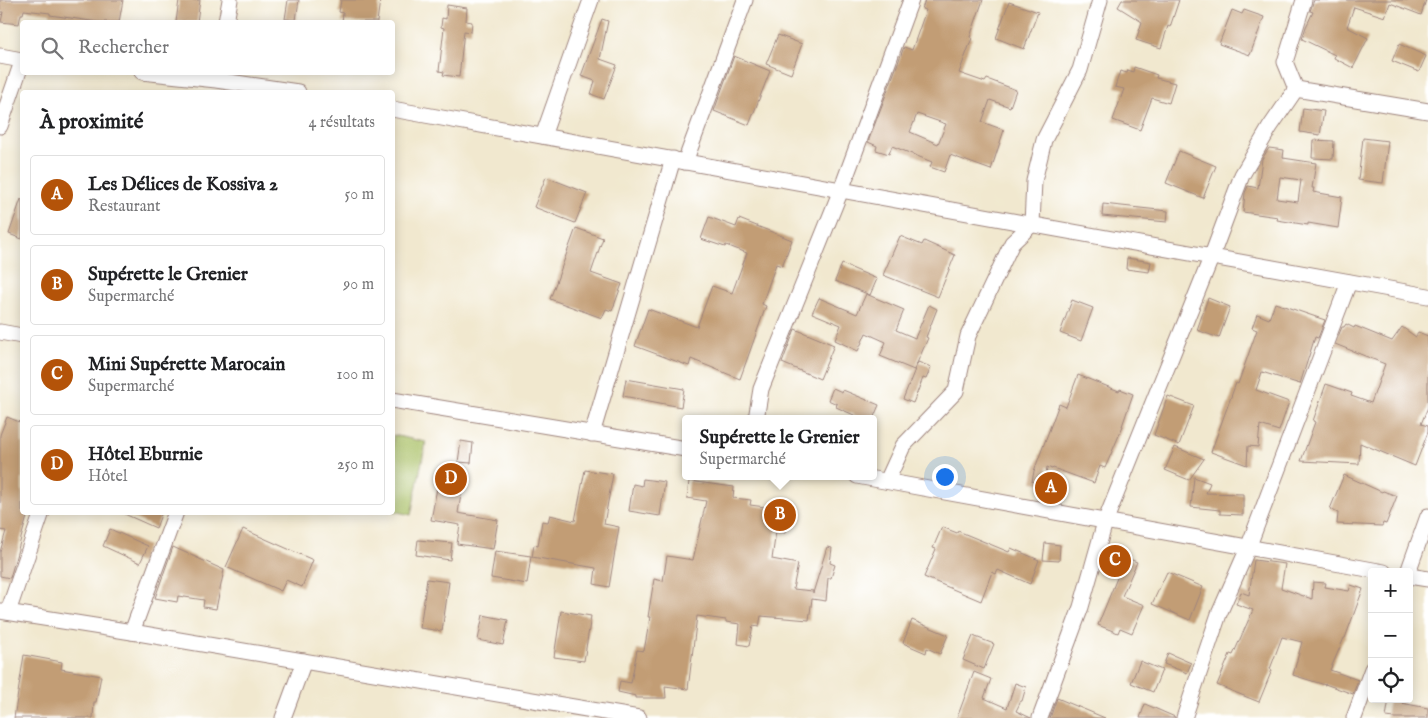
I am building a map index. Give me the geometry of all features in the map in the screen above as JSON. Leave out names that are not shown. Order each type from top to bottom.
[{"type":"street","points":[[226,20],[230,0]]},
{"type":"street","points":[[542,136],[591,0]]},
{"type":"street","points":[[592,434],[679,160],[745,0]]},
{"type":"street","points":[[757,415],[762,389],[841,190],[911,0]]},
{"type":"street","points":[[886,481],[904,446],[956,391],[968,336],[1012,243],[1032,224],[1034,182],[1044,140],[1080,70],[1100,0]]},
{"type":"street","points":[[1296,88],[1285,62],[1304,0]]},
{"type":"street","points":[[0,56],[20,61]]},
{"type":"street","points":[[0,126],[20,67]]},
{"type":"street","points":[[164,75],[281,90]]},
{"type":"street","points":[[1296,88],[1428,111]]},
{"type":"street","points":[[1040,718],[1081,607],[1105,522],[1211,258],[1242,175],[1270,127],[1296,88]]},
{"type":"street","points":[[395,109],[1428,296]]},
{"type":"street","points":[[1184,718],[1219,614],[1248,548],[1349,282]]},
{"type":"street","points":[[0,332],[20,336]]},
{"type":"street","points":[[395,401],[682,448]]},
{"type":"street","points":[[877,479],[1368,569]]},
{"type":"street","points":[[41,515],[4,612],[639,718]]},
{"type":"street","points":[[132,632],[175,515]]},
{"type":"street","points":[[1409,568],[1428,516]]},
{"type":"street","points":[[1413,577],[1428,579]]},
{"type":"street","points":[[283,718],[304,661]]},
{"type":"street","points":[[1354,718],[1368,680]]},
{"type":"green space","points":[[395,435],[426,442],[411,515],[395,511]]},
{"type":"building","points":[[0,0],[123,0],[119,20],[84,20],[24,10],[19,24],[1,22],[3,12],[0,12]]},
{"type":"building","points":[[179,0],[200,0],[197,20],[176,20]]},
{"type":"building","points":[[288,0],[299,0],[296,20],[285,19]]},
{"type":"building","points":[[341,0],[380,0],[377,20],[342,20],[343,13],[339,12]]},
{"type":"building","points":[[925,0],[983,0],[959,73],[985,82],[987,79],[1016,90],[1010,107],[990,100],[982,122],[1004,130],[991,170],[950,155],[944,172],[930,167],[932,162],[892,146],[889,154],[876,150],[877,146],[868,142],[904,47],[912,50],[926,10],[922,9]],"holes":[[[917,114],[946,124],[938,144],[910,132]]]},
{"type":"building","points":[[1122,0],[1179,0],[1161,48],[1136,40],[1142,22],[1118,7]]},
{"type":"building","points":[[1314,0],[1426,0],[1421,15],[1390,3],[1385,17],[1354,7],[1347,27],[1368,38],[1353,68],[1334,58],[1335,55],[1302,39],[1313,12],[1310,11]]},
{"type":"building","points":[[1009,2],[1038,12],[1024,49],[996,38]]},
{"type":"building","points":[[447,5],[467,8],[466,21],[472,22],[471,32],[464,31],[459,77],[443,75],[444,72],[439,71],[444,28],[441,27],[442,18],[446,19]]},
{"type":"building","points":[[1232,10],[1242,14],[1244,10],[1264,17],[1250,55],[1219,44]]},
{"type":"building","points":[[602,19],[608,21],[600,59],[617,65],[604,99],[591,94],[595,81],[581,76]]},
{"type":"building","points":[[778,35],[802,44],[791,74],[766,64]]},
{"type":"building","points":[[1399,44],[1426,56],[1419,72],[1392,61]]},
{"type":"building","points":[[734,56],[770,71],[749,125],[714,111]]},
{"type":"building","points":[[1134,67],[1157,75],[1156,78],[1175,83],[1169,103],[1152,98],[1140,130],[1113,120],[1124,89],[1115,87],[1120,71],[1127,73],[1128,70],[1133,72]]},
{"type":"building","points":[[1303,108],[1324,111],[1320,135],[1300,132]]},
{"type":"building","points":[[1363,138],[1388,141],[1383,183],[1358,180]]},
{"type":"building","points":[[1313,140],[1334,141],[1333,159],[1312,158]]},
{"type":"building","points":[[1269,148],[1284,150],[1283,158],[1316,163],[1313,192],[1342,197],[1338,228],[1277,220],[1278,217],[1243,212],[1245,193],[1248,186],[1258,188],[1262,159]],"holes":[[[1280,177],[1301,180],[1298,202],[1277,199]]]},
{"type":"building","points":[[1179,151],[1216,166],[1203,198],[1166,183]]},
{"type":"building","points":[[546,177],[587,193],[575,223],[534,207]]},
{"type":"building","points":[[20,202],[20,238],[9,234]]},
{"type":"building","points":[[1103,204],[1168,211],[1167,222],[1102,216]]},
{"type":"building","points":[[709,217],[736,227],[739,219],[792,240],[782,266],[776,264],[762,304],[766,306],[740,379],[691,359],[689,366],[635,346],[648,309],[697,327],[712,286],[732,293],[747,253],[726,245],[725,247],[701,239]]},
{"type":"building","points":[[576,228],[603,238],[591,273],[622,284],[612,311],[606,309],[602,318],[550,299]]},
{"type":"building","points":[[900,236],[922,245],[924,241],[955,255],[938,297],[883,275]]},
{"type":"building","points":[[1127,258],[1151,262],[1149,272],[1126,269]]},
{"type":"building","points":[[842,264],[877,279],[870,295],[835,281]]},
{"type":"building","points":[[866,294],[904,310],[896,330],[915,338],[929,305],[937,309],[926,337],[928,338],[914,370],[880,356],[886,342],[866,333],[858,351],[835,340],[841,325],[812,313],[819,298],[857,314]]},
{"type":"building","points":[[1208,298],[1230,307],[1219,338],[1197,330]]},
{"type":"building","points":[[1072,300],[1093,308],[1081,341],[1060,333]]},
{"type":"building","points":[[1275,303],[1325,320],[1318,338],[1315,337],[1300,384],[1262,372],[1256,390],[1289,402],[1279,431],[1260,425],[1258,447],[1248,446],[1247,465],[1211,452],[1257,330],[1252,328],[1257,314],[1269,319]]},
{"type":"building","points":[[1346,324],[1392,341],[1402,327],[1416,337],[1418,332],[1428,336],[1428,407],[1421,424],[1428,426],[1428,432],[1415,466],[1360,443],[1359,464],[1301,461],[1326,384],[1352,393],[1351,396],[1371,403],[1385,364],[1335,344],[1342,327]]},
{"type":"building","points":[[795,329],[834,345],[820,379],[782,363]]},
{"type":"building","points":[[918,362],[931,367],[926,379],[923,378],[913,403],[903,399]]},
{"type":"building","points":[[1078,375],[1119,391],[1120,389],[1133,394],[1123,426],[1105,468],[1100,466],[1094,483],[1047,467],[1045,484],[1032,482],[1034,471],[1059,404],[1066,407]]},
{"type":"building","points":[[626,379],[684,389],[681,407],[623,396]]},
{"type":"building","points":[[833,388],[842,392],[843,390],[879,405],[875,415],[854,415],[836,407],[837,404],[828,400]]},
{"type":"building","points":[[1168,396],[1194,406],[1179,445],[1154,435]]},
{"type":"building","points":[[7,417],[20,422],[20,515],[27,515],[10,578],[0,576],[0,552],[6,531],[0,530],[0,435]]},
{"type":"building","points":[[461,441],[473,443],[471,463],[458,462]]},
{"type":"building","points":[[1175,447],[1204,459],[1189,480],[1165,470]]},
{"type":"building","points":[[585,470],[613,474],[604,524],[619,527],[609,587],[594,584],[596,568],[532,557],[534,545],[538,546],[542,521],[548,522],[550,515],[575,521]]},
{"type":"building","points":[[440,472],[464,476],[458,513],[498,520],[493,549],[457,544],[460,525],[431,520]]},
{"type":"building","points":[[1344,475],[1382,492],[1397,496],[1386,524],[1383,523],[1382,526],[1337,524],[1338,513],[1330,509]]},
{"type":"building","points":[[1194,477],[1210,483],[1206,493],[1243,494],[1243,515],[1220,514],[1220,510],[1191,507]]},
{"type":"building","points":[[643,479],[665,482],[660,516],[629,511],[633,484],[642,486]]},
{"type":"building","points":[[689,481],[734,487],[733,498],[751,500],[750,505],[788,510],[785,533],[776,531],[772,559],[798,564],[793,589],[813,591],[813,593],[827,547],[832,548],[830,563],[835,565],[831,578],[828,578],[826,601],[812,599],[809,620],[761,616],[759,627],[753,626],[749,646],[738,644],[740,624],[697,616],[688,689],[665,686],[666,698],[636,698],[636,696],[618,692],[620,681],[631,683],[637,650],[644,651],[654,579],[663,581],[667,556],[693,560],[706,501],[687,498]]},
{"type":"building","points":[[127,515],[161,515],[156,528]]},
{"type":"building","points":[[942,527],[957,533],[958,531],[1009,552],[1011,548],[1039,560],[1030,584],[998,570],[996,574],[992,572],[981,601],[924,577],[936,549],[933,548]]},
{"type":"building","points":[[110,529],[148,546],[140,563],[103,546]]},
{"type":"building","points":[[243,529],[313,560],[302,587],[286,580],[281,591],[226,567]]},
{"type":"building","points":[[418,540],[452,543],[450,560],[416,555]]},
{"type":"building","points":[[1045,543],[1060,545],[1059,561],[1043,560]]},
{"type":"building","points":[[173,547],[224,570],[216,609],[203,607],[204,600],[178,596],[177,602],[155,598]]},
{"type":"building","points":[[495,551],[531,556],[527,584],[491,578]]},
{"type":"building","points":[[1111,552],[1137,562],[1122,596],[1144,605],[1132,633],[1120,628],[1118,633],[1098,625],[1119,573],[1105,567]]},
{"type":"building","points":[[1254,560],[1285,564],[1281,588],[1312,599],[1313,582],[1326,583],[1325,587],[1349,591],[1351,585],[1363,589],[1345,638],[1330,670],[1358,680],[1353,694],[1293,675],[1302,642],[1282,637],[1270,669],[1272,670],[1259,702],[1217,685],[1230,654],[1233,655],[1253,610],[1236,604],[1241,592],[1249,595]]},
{"type":"building","points":[[1167,572],[1203,587],[1190,620],[1152,604]]},
{"type":"building","points":[[427,579],[449,582],[442,631],[420,628]]},
{"type":"building","points":[[561,611],[591,616],[584,661],[554,657]]},
{"type":"building","points":[[483,615],[508,620],[503,645],[478,640]]},
{"type":"building","points":[[912,620],[948,635],[940,654],[927,648],[926,653],[903,643]]},
{"type":"building","points":[[973,636],[994,644],[984,669],[963,660]]},
{"type":"building","points":[[1168,653],[1191,663],[1187,673],[1164,664]]},
{"type":"building","points":[[24,655],[62,662],[61,669],[101,676],[96,702],[94,702],[93,718],[14,718]]},
{"type":"building","points":[[1140,661],[1162,670],[1153,692],[1131,683]]},
{"type":"building","points":[[974,672],[991,679],[984,698],[1007,708],[1015,683],[1026,687],[1022,701],[1016,711],[1031,718],[957,718]]},
{"type":"building","points":[[1057,698],[1105,718],[1050,718]]},
{"type":"building","points":[[1388,703],[1401,703],[1428,708],[1428,718],[1386,717]]},
{"type":"building","points":[[1145,704],[1175,717],[1175,718],[1140,718]]},
{"type":"place","name":"Hôtel Eburnie","points":[[451,479]]},
{"type":"place","name":"Les Délices de Kossiva 2","points":[[1051,488]]},
{"type":"place","name":"Supérette le Grenier","points":[[780,515]]},
{"type":"place","name":"Mini Supérette Marocain","points":[[1115,561]]}]
